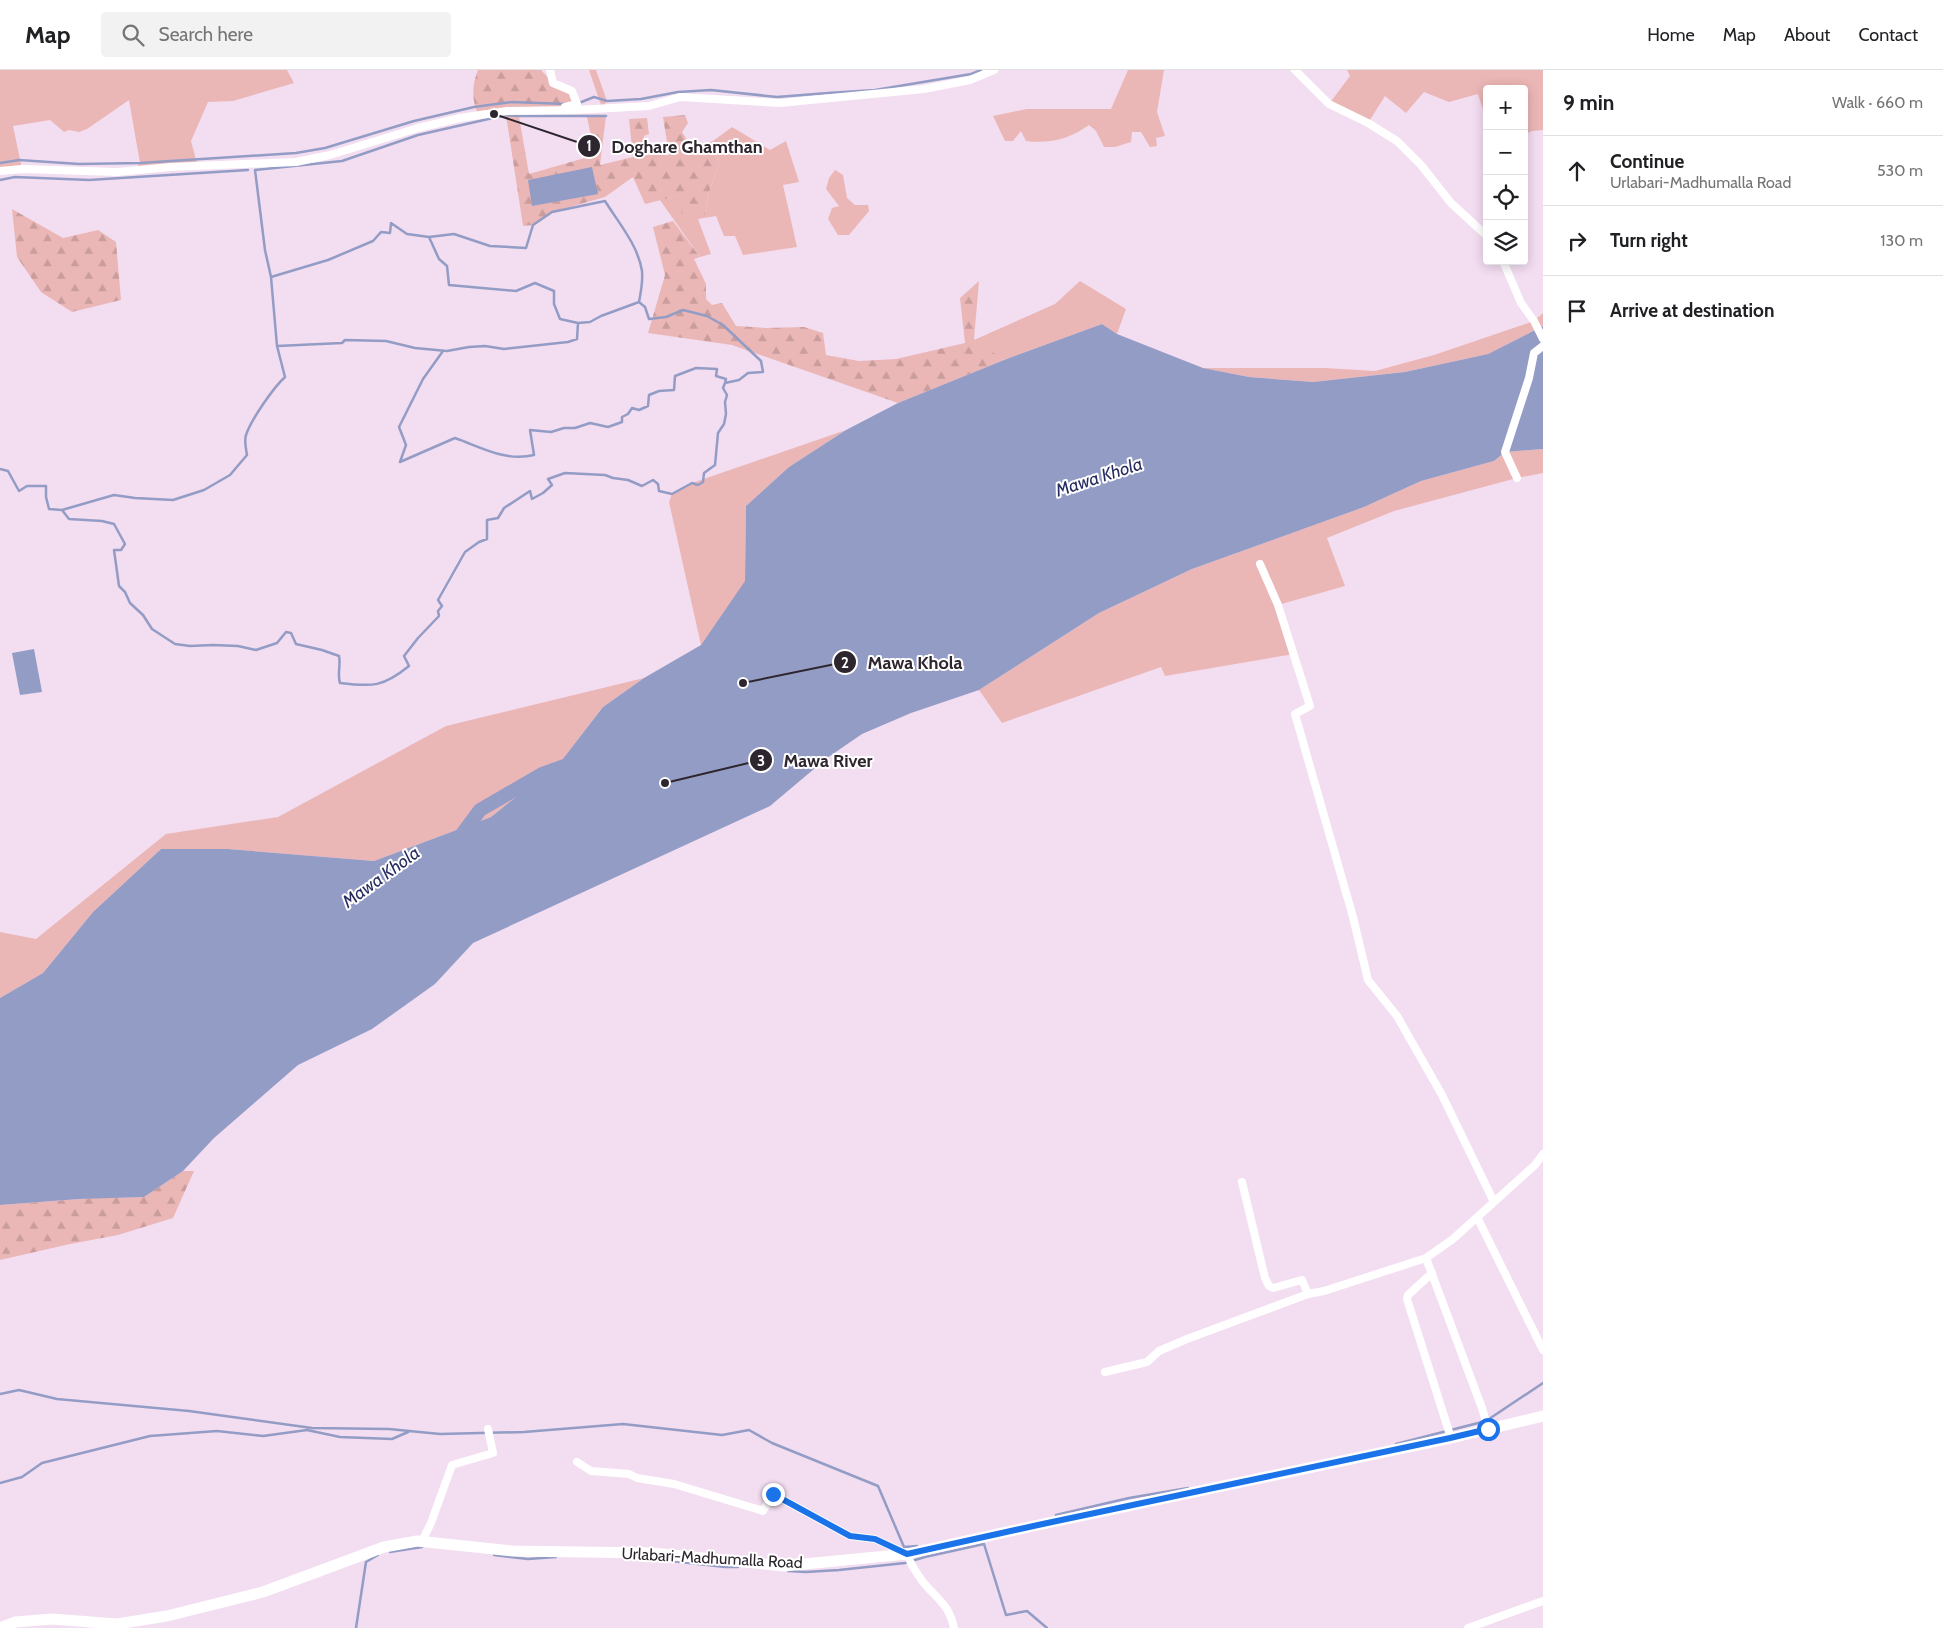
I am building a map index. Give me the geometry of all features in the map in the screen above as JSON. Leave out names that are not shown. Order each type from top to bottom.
[{"type":"main road","name":"Urlabari-Madhumalla Road","points":[[0,1628],[15,1622],[52,1619],[67,1624],[117,1624],[167,1616],[263,1592],[384,1547],[422,1541],[513,1551],[652,1553],[784,1566],[907,1554],[1450,1438],[1543,1416]]},
{"type":"street","points":[[550,70],[553,83],[572,91],[577,104],[555,109]]},
{"type":"street","points":[[0,171],[22,169],[117,172],[296,162],[330,155],[418,128],[460,118],[506,111],[648,106],[680,97],[780,103],[824,100],[924,89],[970,80],[994,70]]},
{"type":"street","points":[[1295,70],[1329,104],[1368,123],[1397,142],[1421,165],[1451,203],[1483,232]]},
{"type":"street","points":[[1505,265],[1521,303],[1534,320],[1543,339]]},
{"type":"street","points":[[1517,478],[1505,452],[1530,378],[1534,353],[1543,346]]},
{"type":"street","points":[[1260,564],[1278,605],[1310,706],[1295,714],[1353,917],[1368,980],[1397,1016],[1435,1083],[1494,1202]]},
{"type":"street","points":[[1105,1372],[1147,1362],[1159,1351],[1187,1339],[1308,1294],[1324,1291],[1426,1258],[1453,1239],[1535,1165],[1543,1154]]},
{"type":"street","points":[[1242,1182],[1265,1278],[1269,1286],[1277,1288],[1302,1280],[1308,1294]]},
{"type":"street","points":[[1477,1217],[1543,1350]]},
{"type":"street","points":[[1426,1258],[1482,1408],[1488,1429]]},
{"type":"street","points":[[1432,1273],[1408,1295],[1407,1299],[1450,1438]]},
{"type":"street","points":[[422,1541],[431,1523],[452,1465],[493,1452],[488,1429]]},
{"type":"street","points":[[576,1462],[591,1470],[629,1474],[637,1478],[674,1484],[763,1511],[773,1494],[850,1536],[875,1539],[907,1554],[924,1584],[935,1593],[950,1612],[954,1628]]},
{"type":"street","points":[[1468,1628],[1543,1601]]},
{"type":"green space","points":[[0,70],[287,70],[294,83],[233,101],[208,102],[191,141],[198,167],[134,170],[140,163],[129,100],[87,129],[79,132],[69,130],[64,132],[50,120],[13,126],[22,169],[0,171]]},
{"type":"green space","points":[[478,70],[541,70],[553,83],[572,91],[577,104],[555,109],[518,111],[529,174],[595,155],[587,117],[606,116],[600,165],[633,157],[629,119],[647,118],[649,134],[644,136],[646,154],[669,155],[663,117],[685,115],[688,123],[682,132],[693,149],[713,141],[719,165],[708,195],[705,215],[682,214],[677,196],[645,204],[633,177],[605,197],[552,212],[533,225],[523,226],[506,115],[479,115],[476,110],[473,93],[474,81]]},
{"type":"green space","points":[[589,70],[596,70],[607,101],[602,108]]},
{"type":"green space","points":[[1128,70],[1164,70],[1157,112],[1165,136],[1156,138],[1157,146],[1150,147],[1141,132],[1132,132],[1131,142],[1115,147],[1104,147],[1096,131],[1089,125],[1074,134],[1052,141],[1026,141],[1021,131],[1013,141],[1005,141],[993,116],[1027,109],[1111,109]]},
{"type":"green space","points":[[1347,70],[1543,70],[1543,130],[1528,133],[1528,85],[1483,85],[1483,110],[1478,94],[1449,102],[1424,92],[1406,113],[1385,96],[1368,123],[1329,104],[1350,76]]},
{"type":"green space","points":[[732,127],[770,150],[786,141],[799,182],[783,185],[797,247],[743,255],[735,236],[724,236],[716,216],[698,219],[711,254],[700,257],[660,200],[677,196],[705,215],[708,195],[719,165],[713,141]]},
{"type":"green space","points":[[835,170],[843,175],[847,198],[855,205],[868,205],[869,211],[849,235],[838,235],[828,219],[832,208],[839,206],[826,189],[829,178]]},
{"type":"green space","points":[[12,209],[63,238],[98,230],[116,242],[121,300],[72,312],[41,292],[17,257]]},
{"type":"green space","points":[[673,221],[700,257],[694,259],[706,284],[706,299],[712,305],[722,303],[736,326],[766,328],[804,327],[823,333],[826,355],[859,361],[896,359],[965,343],[960,298],[979,281],[974,339],[1004,360],[898,403],[732,345],[648,333],[665,275],[653,227]]},
{"type":"green space","points":[[1080,281],[1126,309],[1117,334],[1102,324],[1004,360],[974,340],[1055,304]]},
{"type":"green space","points":[[1543,313],[1543,326],[1488,354],[1405,372],[1313,382],[1249,377],[1203,368],[1325,368],[1375,371],[1434,355],[1534,321]]},
{"type":"green space","points":[[846,430],[789,467],[746,506],[745,582],[701,645],[669,502],[672,494],[692,483]]},
{"type":"green space","points":[[1543,449],[1543,473],[1517,478],[1394,511],[1327,538],[1345,586],[1278,605],[1294,654],[1165,676],[1161,667],[1002,723],[979,690],[1099,613],[1192,569],[1364,507],[1421,481],[1494,461],[1505,452]]},
{"type":"green space","points":[[644,678],[603,707],[562,760],[491,817],[374,861],[228,849],[161,849],[93,912],[43,973],[0,998],[0,932],[36,939],[166,834],[278,817],[446,726]]},
{"type":"green space","points":[[183,1171],[194,1171],[173,1218],[118,1235],[0,1260],[0,1205],[92,1198],[144,1197]]},
{"type":"water","points":[[592,167],[598,194],[532,206],[528,180]]},
{"type":"water","points":[[1102,324],[1117,334],[1203,368],[1249,377],[1313,382],[1405,372],[1488,354],[1543,326],[1543,449],[1505,452],[1494,461],[1421,481],[1364,507],[1192,569],[1099,613],[979,690],[911,713],[862,734],[827,758],[770,806],[473,943],[435,984],[372,1029],[298,1065],[214,1138],[183,1171],[144,1197],[79,1199],[0,1205],[0,998],[43,973],[93,912],[161,849],[228,849],[374,861],[491,817],[562,760],[603,707],[644,678],[701,645],[745,581],[746,506],[789,467],[846,430],[898,403],[1004,360]]},
{"type":"water","points":[[34,649],[42,692],[20,695],[12,653]]},
{"type":"waterway","points":[[579,103],[594,97],[607,101],[641,99],[678,92],[711,90],[777,97],[875,90],[971,74],[981,70]]},
{"type":"waterway","points":[[0,163],[19,160],[79,164],[140,163],[296,153],[325,148],[414,121],[474,107],[512,102],[566,104]]},
{"type":"waterway","points":[[0,469],[8,471],[19,491],[27,486],[46,486],[49,509],[62,510],[69,519],[102,521],[114,524],[125,544],[121,550],[114,550],[119,586],[125,592],[130,603],[143,615],[152,629],[175,644],[190,646],[238,646],[256,650],[277,643],[286,632],[291,633],[296,644],[339,656],[340,683],[369,685],[392,678],[409,666],[404,656],[439,616],[438,611],[442,606],[438,600],[465,552],[487,539],[487,520],[498,518],[504,508],[530,491],[532,499],[543,493],[552,485],[548,479],[565,473],[605,475],[628,480],[642,486],[653,480],[658,484],[659,491],[672,494],[692,483],[698,485],[703,482],[704,473],[715,465],[718,433],[724,424],[726,414],[725,402],[727,395],[723,388],[725,383],[739,380],[748,373],[763,372],[761,361],[723,325],[707,316],[683,310],[666,317],[649,319],[645,307],[639,302],[590,322],[578,323],[560,319],[554,304],[554,291],[535,283],[516,291],[449,285],[447,266],[439,259],[429,237],[407,234],[391,223],[390,233],[381,232],[373,241],[328,260],[271,277],[265,250],[255,170],[342,161],[418,135],[506,115],[606,116]]},
{"type":"waterway","points":[[0,180],[15,177],[89,180],[248,170]]},
{"type":"waterway","points":[[429,237],[454,234],[490,246],[526,248],[533,225],[552,212],[605,201],[627,234],[640,261],[642,279],[639,302]]},
{"type":"waterway","points":[[271,277],[277,346],[342,343],[345,340],[386,341],[415,348],[447,351],[485,346],[504,349],[568,342],[577,339],[578,323]]},
{"type":"waterway","points":[[62,510],[114,495],[173,500],[204,490],[230,475],[247,455],[245,437],[257,413],[285,377],[277,346]]},
{"type":"waterway","points":[[443,351],[423,379],[399,427],[406,445],[400,462],[455,438],[503,455],[513,457],[534,455],[530,430],[551,432],[590,423],[608,427],[622,422],[622,417],[628,414],[632,408],[639,410],[648,406],[649,395],[659,391],[674,390],[675,376],[696,368],[717,369],[716,376],[726,379],[725,383]]},
{"type":"waterway","name":"Mawa Khola","points":[[457,841],[480,810],[542,774],[564,766]]},
{"type":"waterway","points":[[1396,1444],[1486,1421],[1543,1383]]},
{"type":"waterway","points":[[0,1394],[19,1390],[57,1399],[189,1411],[312,1428],[389,1429],[440,1434],[524,1432],[623,1424],[722,1435],[749,1430],[772,1443],[878,1486],[904,1547],[917,1546]]},
{"type":"waterway","points":[[0,1483],[22,1477],[42,1463],[150,1436],[217,1431],[263,1436],[307,1430],[340,1437],[392,1439],[408,1432]]},
{"type":"waterway","points":[[1056,1515],[1129,1498],[1188,1488]]},
{"type":"waterway","points":[[788,1571],[839,1570],[905,1563],[984,1544],[1006,1615],[1027,1611],[1047,1628]]},
{"type":"waterway","points":[[390,1552],[422,1547]]},
{"type":"waterway","points":[[356,1628],[366,1562],[378,1555]]},
{"type":"waterway","points":[[494,1555],[528,1559],[556,1557]]},
{"type":"waterway","points":[[663,1560],[738,1567]]},
{"type":"place","name":"Doghare Ghamthan","points":[[494,114]]},
{"type":"place","name":"Mawa Khola","points":[[743,683]]},
{"type":"place","name":"Mawa River","points":[[665,783]]},
{"type":"route","points":[[773,1494],[841,1529],[850,1536],[875,1539],[907,1554],[1488,1429]]}]
